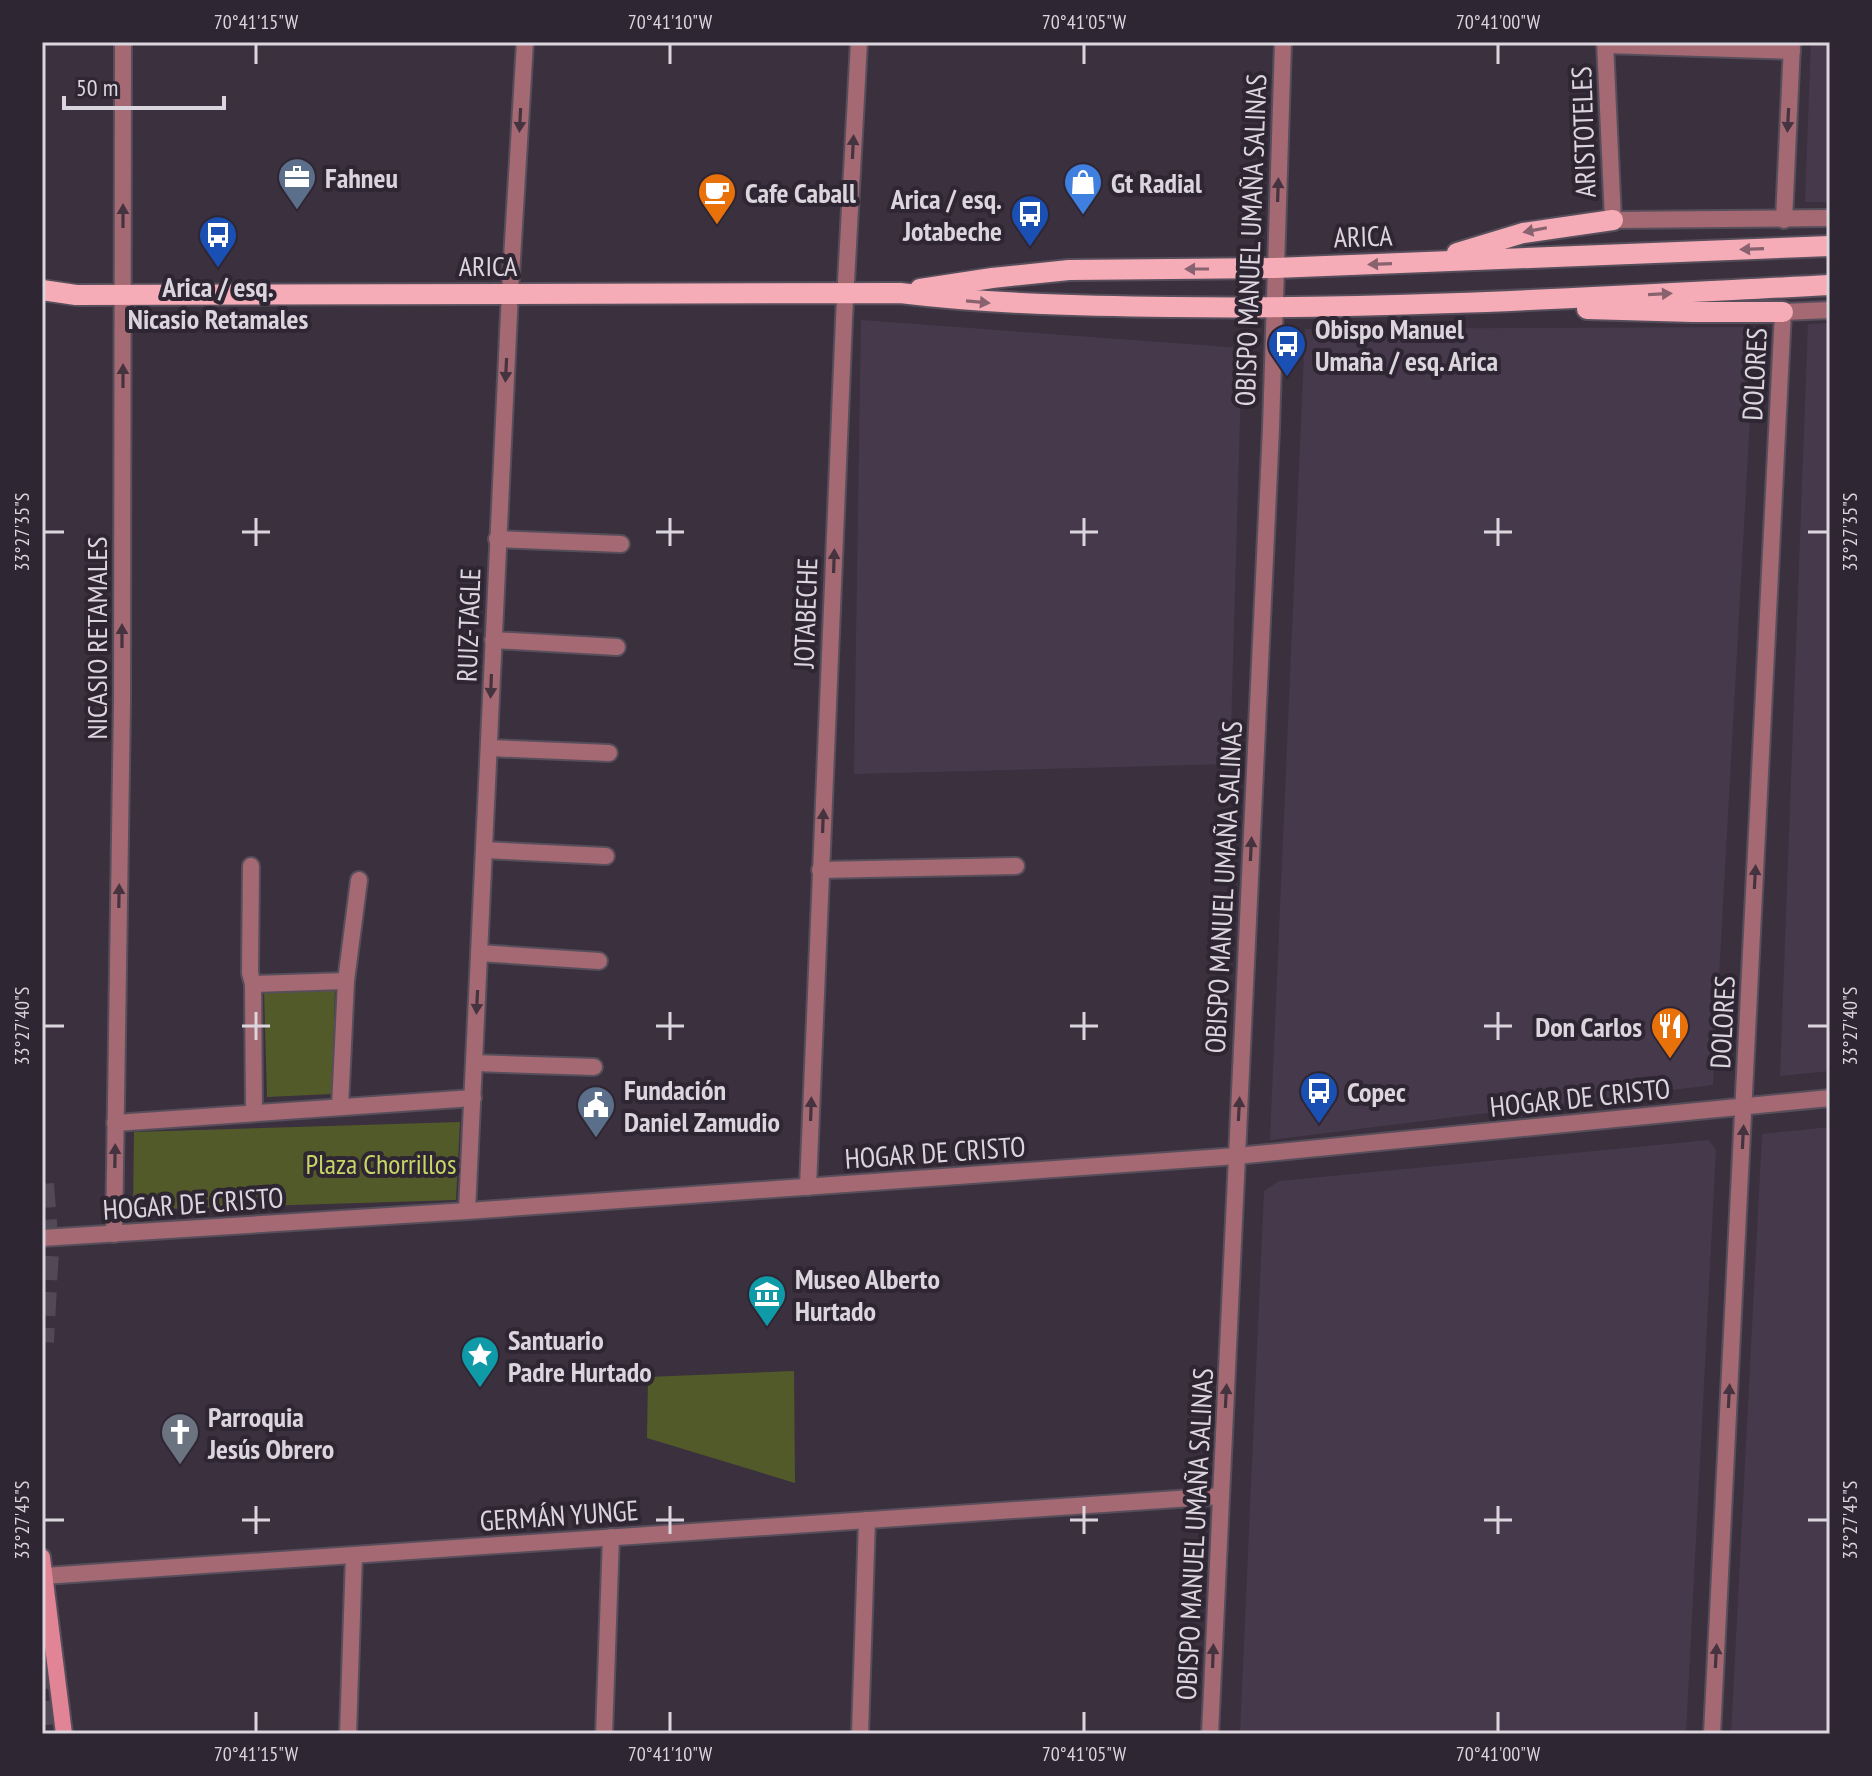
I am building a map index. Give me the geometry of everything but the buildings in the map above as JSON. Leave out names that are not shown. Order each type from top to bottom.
[{"type":"main road","points":[[1433,262],[1523,233],[1613,220]]},
{"type":"main road","name":"ARICA","points":[[900,293],[992,278],[1069,270],[1275,268],[1830,246]]},
{"type":"main road","name":"ARICA","points":[[42,300],[76,295],[122,294],[900,293],[1009,304],[1274,308],[1507,301],[1830,285]]},
{"type":"main road","name":"ARICA","points":[[42,290],[76,295]]},
{"type":"main road","points":[[1507,301],[1616,310],[1783,312]]},
{"type":"main road","points":[[42,1557],[64,1734]]},
{"type":"street","name":"NICASIO RETAMALES","points":[[114,1234],[122,687],[123,42]]},
{"type":"street","name":"RUIZ-TAGLE","points":[[467,1211],[497,539],[525,42]]},
{"type":"street","name":"JOTABECHE","points":[[808,1187],[845,294],[859,42]]},
{"type":"street","name":"OBISPO MANUEL UMAÑA SALINAS","points":[[1210,1734],[1274,308],[1283,42]]},
{"type":"street","points":[[1606,43],[1792,46],[1784,220]]},
{"type":"street","name":"ARISTOTELES","points":[[1606,43],[1613,220]]},
{"type":"street","points":[[1613,220],[1830,218]]},
{"type":"street","points":[[1783,312],[1830,310]]},
{"type":"street","name":"DOLORES","points":[[1712,1734],[1783,312]]},
{"type":"street","points":[[497,539],[621,544]]},
{"type":"street","points":[[493,640],[617,647]]},
{"type":"street","points":[[489,748],[609,753]]},
{"type":"street","points":[[484,850],[606,856]]},
{"type":"street","points":[[251,866],[254,1113]]},
{"type":"street","points":[[820,870],[1016,866]]},
{"type":"street","points":[[340,1107],[346,981],[359,880]]},
{"type":"street","points":[[479,953],[599,961]]},
{"type":"street","points":[[253,984],[346,981]]},
{"type":"street","points":[[474,1063],[594,1067]]},
{"type":"street","points":[[115,1123],[473,1098]]},
{"type":"street","name":"HOGAR DE CRISTO","points":[[42,1238],[1237,1156],[1830,1098]]},
{"type":"street","name":"GERMÁN YUNGE","points":[[44,1576],[1221,1496]]},
{"type":"street","points":[[860,1734],[867,1520]]},
{"type":"street","points":[[604,1734],[611,1537]]},
{"type":"street","points":[[348,1734],[354,1555]]},
{"type":"shaded area","points":[[1811,42],[1830,42],[1830,202],[1805,202]]},
{"type":"shaded area","points":[[861,320],[1242,348],[1230,764],[854,774]]},
{"type":"shaded area","points":[[1830,323],[1830,1071],[1780,1076],[1808,324]]},
{"type":"shaded area","points":[[1755,327],[1713,1085],[1270,1140],[1305,329]]},
{"type":"shaded area","points":[[1830,1127],[1830,1734],[1731,1734],[1762,1134]]},
{"type":"shaded area","points":[[1709,1140],[1716,1150],[1686,1734],[1240,1734],[1264,1191],[1279,1181]]},
{"type":"green space","points":[[335,989],[332,1094],[267,1097],[264,990]]},
{"type":"green space","name":"Plaza Chorrillos","points":[[460,1122],[456,1200],[133,1210],[134,1132]]},
{"type":"green space","points":[[794,1371],[795,1483],[647,1438],[648,1377]]},
{"type":"tunnel","points":[[42,1184],[47,1248],[42,1342]]},
{"type":"tunnel","points":[[42,1629],[51,1734]]},
{"type":"place","name":"Fahneu","points":[[297,211]]},
{"type":"place","name":"Gt Radial","points":[[1083,216]]},
{"type":"place","name":"Cafe Caball","points":[[717,226]]},
{"type":"place","name":"Arica / esq. Jotabeche","points":[[1030,248]]},
{"type":"place","name":"Arica / esq. Nicasio Retamales","points":[[218,269]]},
{"type":"place","name":"Obispo Manuel Umaña / esq. Arica","points":[[1287,378]]},
{"type":"place","name":"Don Carlos","points":[[1670,1060]]},
{"type":"place","name":"Copec","points":[[1319,1125]]},
{"type":"place","name":"Fundación Daniel Zamudio","points":[[596,1139]]},
{"type":"place","name":"Museo Alberto Hurtado","points":[[767,1328]]},
{"type":"place","name":"Santuario Padre Hurtado","points":[[480,1389]]},
{"type":"place","name":"Parroquia Jesús Obrero","points":[[180,1466]]}]
